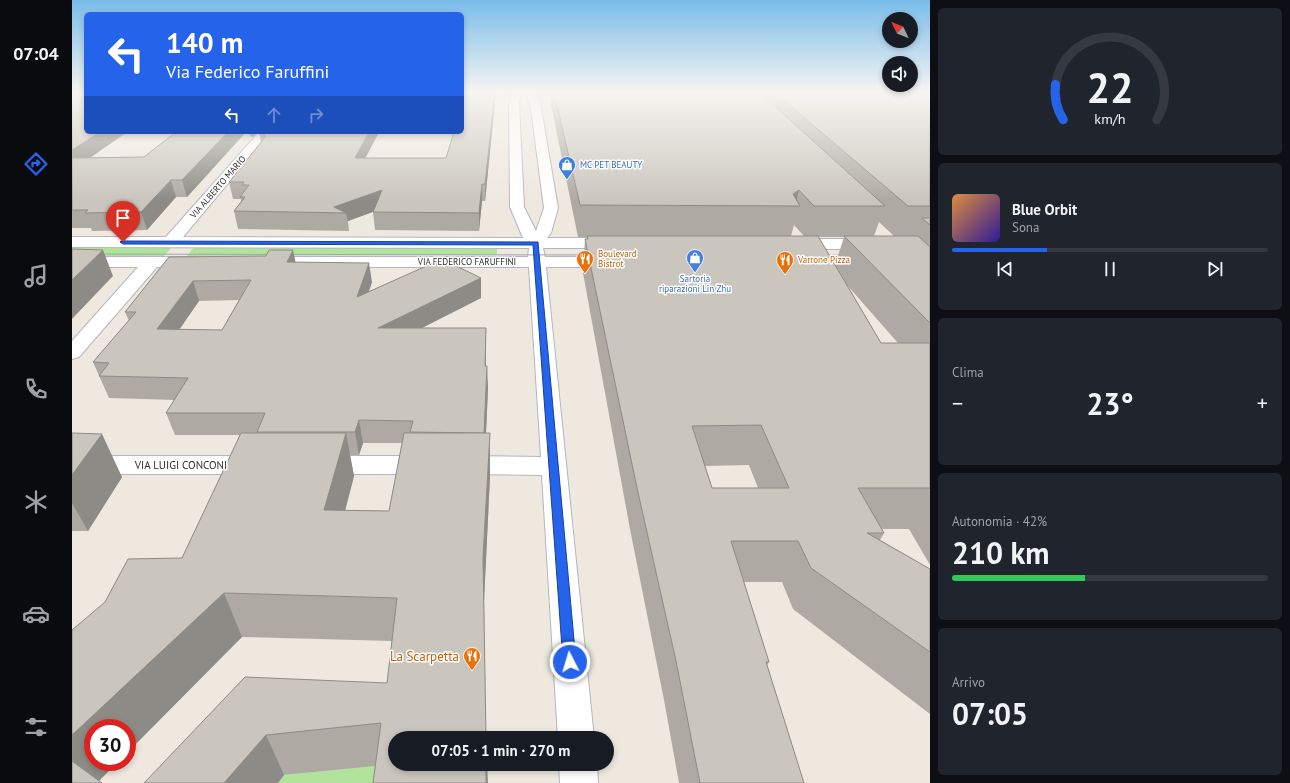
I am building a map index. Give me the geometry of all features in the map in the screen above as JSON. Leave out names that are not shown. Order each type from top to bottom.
[{"type":"street","points":[[516,129],[517,207],[536,253],[575,731]]},
{"type":"street","points":[[536,253],[544,233],[551,208],[537,129]]},
{"type":"street","name":"VIA ALBERTO MARIO","points":[[170,243],[263,134]]},
{"type":"street","points":[[517,207],[534,211],[551,208]]},
{"type":"street","points":[[876,229],[906,259]]},
{"type":"street","name":"VIA FEDERICO FARUFFINI","points":[[72,242],[170,243],[536,253],[628,262]]},
{"type":"street","name":"VIA FEDERICO FARUFFINI","points":[[247,262],[536,253],[634,244]]},
{"type":"street","points":[[774,244],[930,244]]},
{"type":"street","points":[[72,262],[208,262]]},
{"type":"street","points":[[72,353],[152,262]]},
{"type":"street","name":"VIA LUIGI CONCONI","points":[[72,465],[553,466]]},
{"type":"street","points":[[578,771],[579,783]]},
{"type":"green space","points":[[72,247],[172,247],[164,256],[72,256]]},
{"type":"green space","points":[[194,247],[497,247],[497,255],[187,256]]},
{"type":"green space","points":[[388,764],[388,771],[390,771],[388,783],[278,783],[284,775]]},
{"type":"building","points":[[72,129],[84,129],[84,134],[97,134],[72,150]]},
{"type":"building","points":[[464,129],[491,129],[485,184],[482,184],[479,213],[373,212],[382,190],[334,207],[346,213],[234,211],[245,197],[240,197],[249,185],[242,185],[244,182],[229,182],[266,136],[264,134],[368,134],[355,158],[446,158],[453,134],[464,134]]},
{"type":"building","points":[[562,129],[799,129],[885,206],[814,206],[799,190],[793,194],[800,206],[580,205]]},
{"type":"building","points":[[817,129],[930,129],[930,206],[908,206]]},
{"type":"building","points":[[173,134],[226,134],[182,180],[171,180],[141,212],[85,213],[88,210],[72,210],[72,158],[144,157]]},
{"type":"building","points":[[922,218],[930,218],[930,225]]},
{"type":"building","points":[[587,236],[818,236],[881,343],[930,343],[930,488],[858,488],[884,533],[867,533],[930,569],[930,652],[811,568],[798,541],[731,541],[769,662],[766,662],[804,783],[700,783],[676,661],[637,488],[585,239],[588,239]],"holes":[[[761,425],[789,488],[712,488],[692,426]]]},
{"type":"building","points":[[844,236],[918,236],[930,247],[930,323]]},
{"type":"building","points":[[72,249],[103,250],[72,280]]},
{"type":"building","points":[[269,250],[293,250],[287,262],[369,263],[357,297],[442,259],[481,278],[378,328],[486,328],[485,366],[487,366],[484,433],[410,432],[413,421],[359,420],[355,432],[257,432],[265,413],[166,413],[188,378],[99,376],[109,363],[93,362],[136,312],[125,312],[169,257],[266,256]],"holes":[[[251,280],[222,330],[157,329],[193,281]]]},
{"type":"building","points":[[72,433],[102,434],[72,475]]},
{"type":"building","points":[[241,433],[346,433],[324,510],[389,511],[404,433],[490,433],[483,557],[486,731],[388,731],[388,771],[486,771],[486,783],[373,783],[381,723],[266,735],[224,783],[144,783],[245,677],[387,683],[397,598],[224,593],[89,719],[84,719],[84,724],[72,735],[72,630],[105,602],[128,559],[182,558]]},
{"type":"building","points":[[72,761],[102,783],[72,783]]},
{"type":"tram line","points":[[72,254],[596,255]]},
{"type":"tram line","points":[[818,255],[848,255]]},
{"type":"place","name":"MC PET BEAUTY","points":[[567,180]]},
{"type":"place","name":"Sartoria riparazioni Lin Zhu","points":[[695,273]]},
{"type":"place","name":"Boulevard Bistrot","points":[[585,274]]},
{"type":"place","name":"Varrone Pizza","points":[[785,275]]},
{"type":"place","name":"La Scarpetta","points":[[472,671]]},
{"type":"route","points":[[123,242],[536,243],[570,662]]}]
